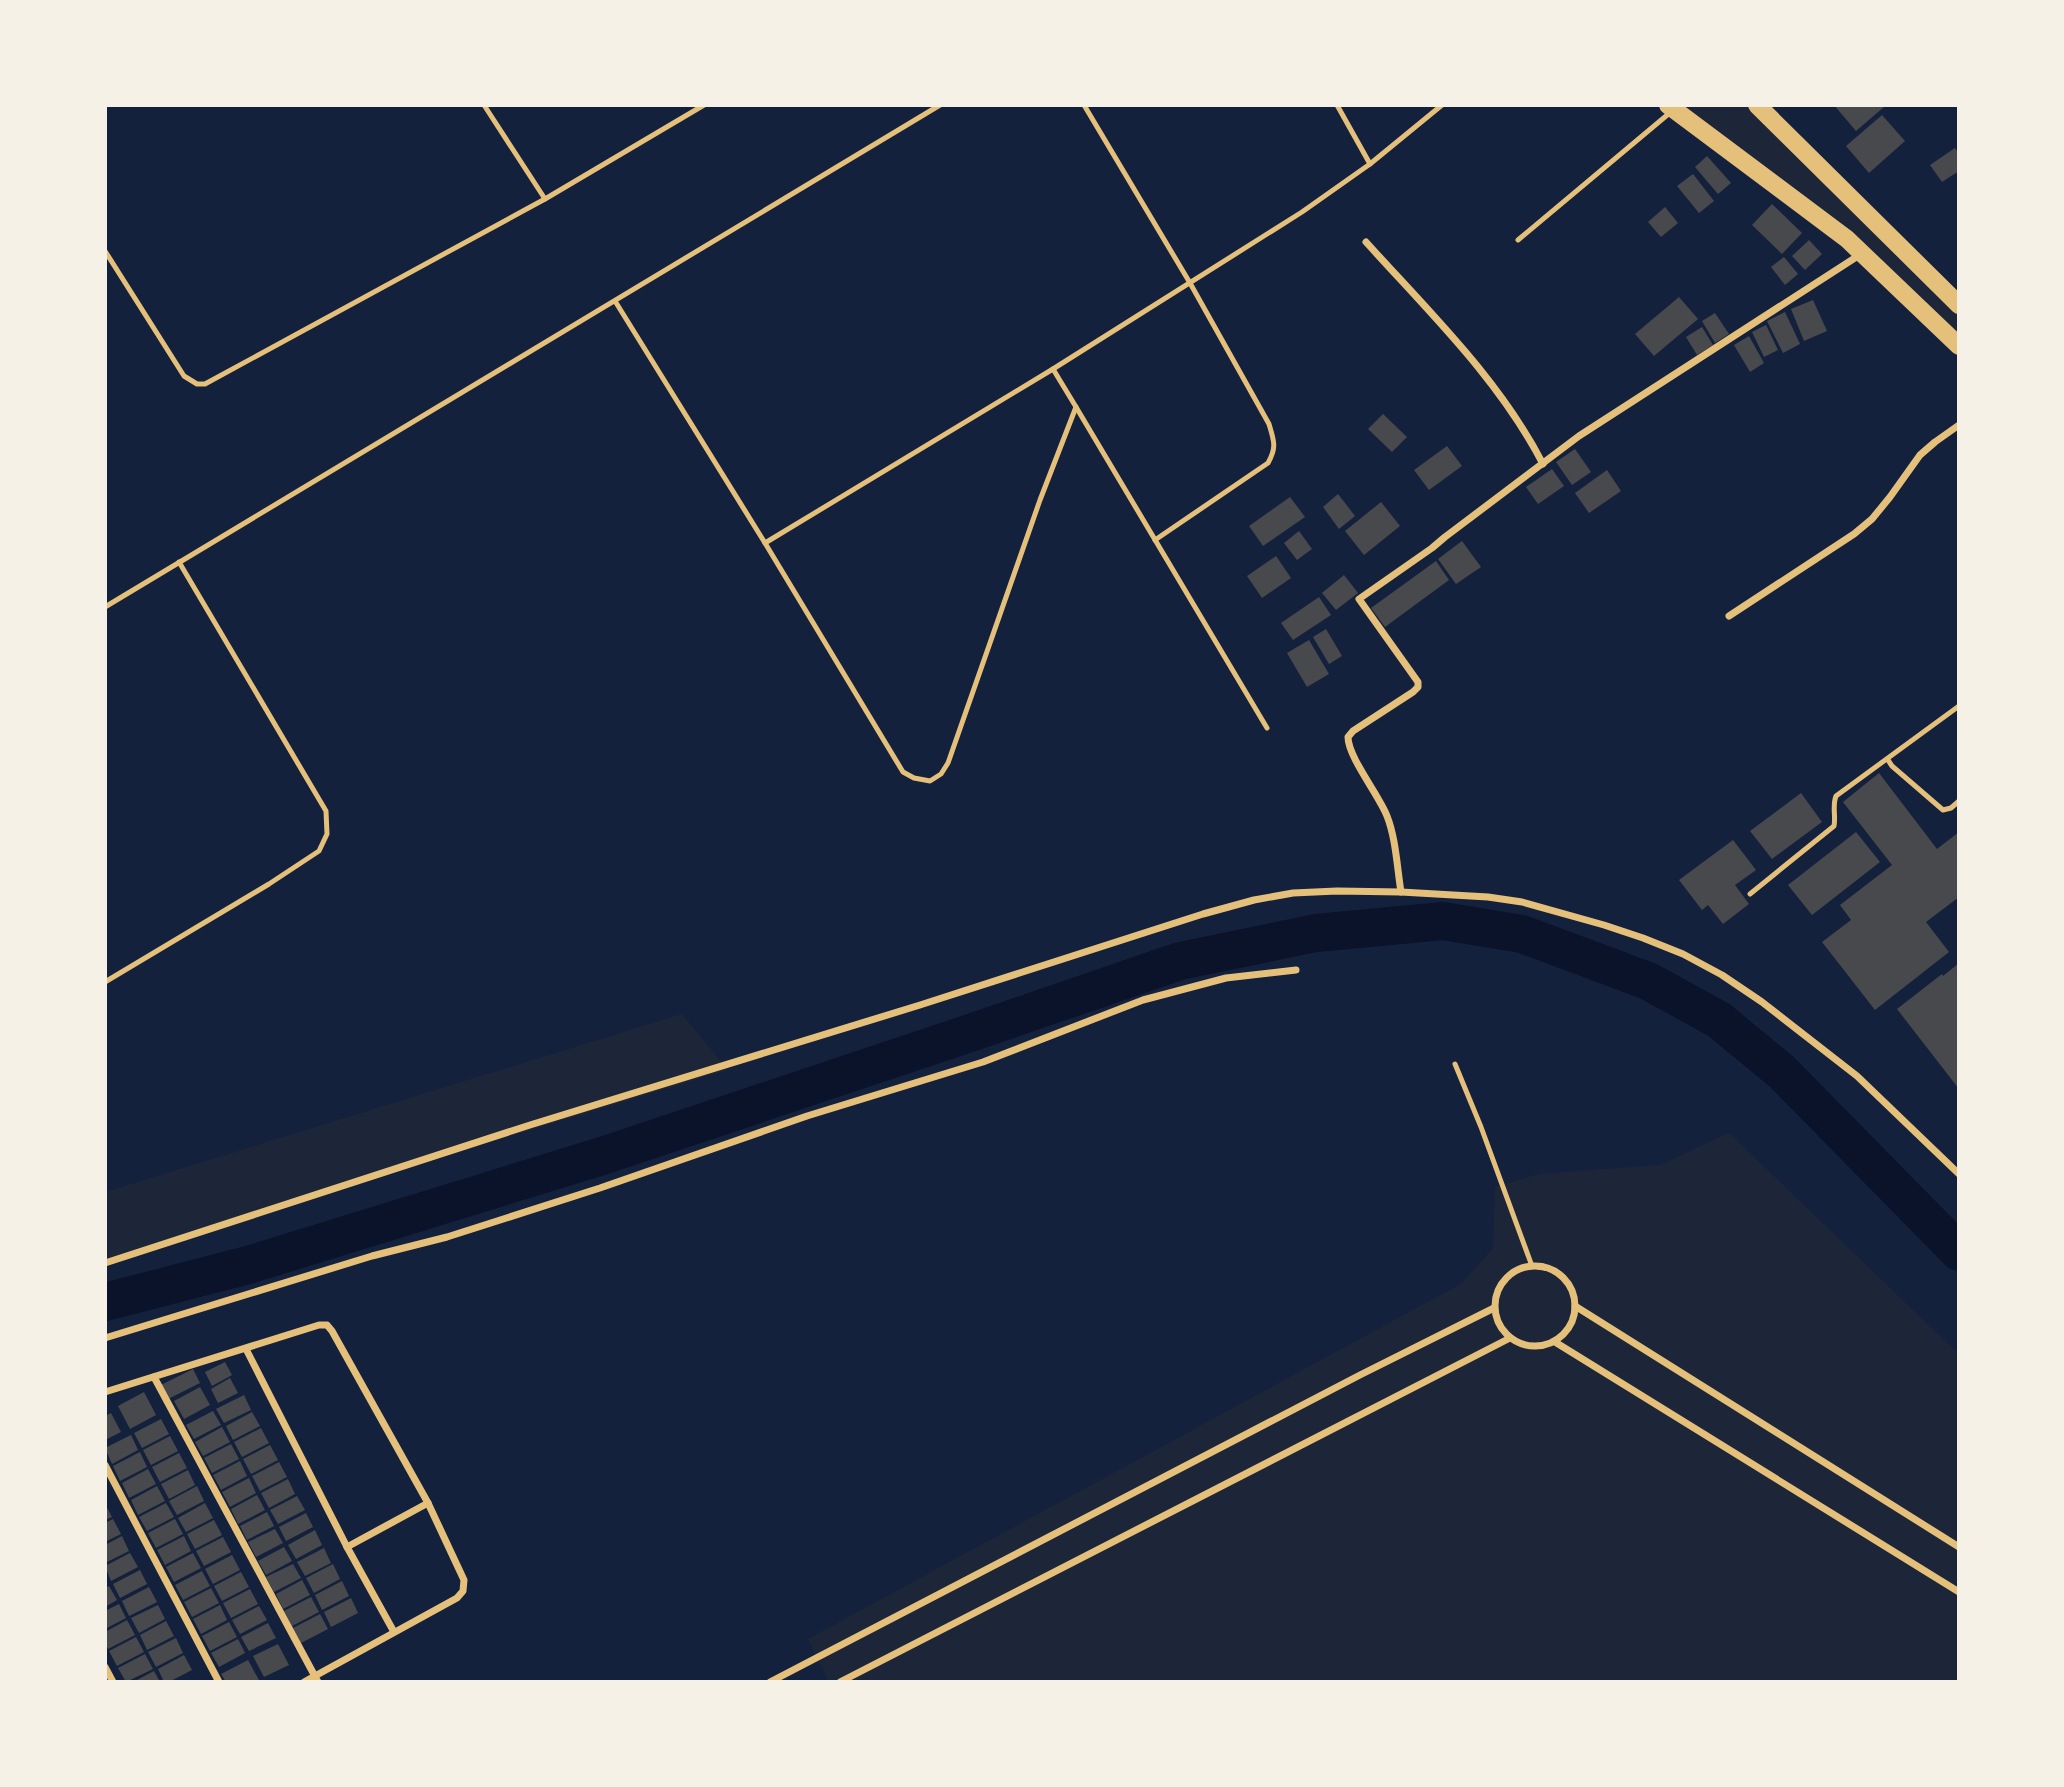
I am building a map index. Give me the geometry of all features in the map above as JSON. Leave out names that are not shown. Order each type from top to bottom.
[{"type":"highway","points":[[1757,105],[1959,305]]},
{"type":"highway","points":[[1671,107],[1847,239],[1959,346]]},
{"type":"street","points":[[1366,242],[1485,374],[1530,438],[1543,464]]},
{"type":"street","points":[[1401,892],[1392,831],[1387,816],[1350,750],[1348,737],[1413,692],[1418,687],[1418,682],[1359,599],[1628,403],[1863,253]]},
{"type":"street","points":[[1729,616],[1854,534],[1890,497],[1920,455],[1959,425]]},
{"type":"street","points":[[105,1264],[530,1125],[920,1005],[1203,914],[1293,893],[1401,892],[1488,897],[1522,902],[1604,925],[1683,954],[1722,975],[1762,1002],[1857,1076],[1959,1174]]},
{"type":"street","points":[[105,1338],[372,1256],[447,1237],[588,1192],[807,1116],[983,1062],[1143,1000],[1226,978],[1296,970]]},
{"type":"street","points":[[1532,1266],[1553,1270],[1569,1285],[1575,1306],[1570,1327],[1555,1342],[1532,1347],[1510,1338],[1498,1325],[1494,1308],[1499,1288],[1512,1272],[1532,1266]]},
{"type":"street","points":[[1575,1306],[1959,1547]]},
{"type":"street","points":[[770,1682],[1360,1374],[1494,1308]]},
{"type":"street","points":[[105,1392],[319,1325],[327,1325],[332,1331],[428,1503],[464,1580],[463,1591],[457,1598],[316,1679],[304,1682]]},
{"type":"street","points":[[840,1682],[1510,1338]]},
{"type":"street","points":[[1555,1342],[1959,1592]]},
{"type":"street","points":[[246,1349],[347,1547],[394,1632]]},
{"type":"street","points":[[154,1377],[316,1679]]},
{"type":"street","points":[[105,1465],[219,1682]]},
{"type":"street","points":[[347,1547],[428,1503]]},
{"type":"street","points":[[106,1671],[113,1682]]},
{"type":"lane","points":[[484,105],[545,199]]},
{"type":"lane","points":[[105,251],[184,376],[197,384],[205,384],[545,199],[704,105]]},
{"type":"lane","points":[[105,607],[940,105]]},
{"type":"lane","points":[[1084,105],[1190,282],[1269,424],[1274,440],[1274,451],[1268,463],[1155,540]]},
{"type":"lane","points":[[765,543],[1053,369],[1301,212],[1370,164],[1442,105]]},
{"type":"lane","points":[[1339,106],[1370,164]]},
{"type":"lane","points":[[1518,240],[1671,107]]},
{"type":"lane","points":[[615,301],[903,772],[914,778],[930,781],[941,774],[948,763],[1040,500],[1076,407]]},
{"type":"lane","points":[[1053,369],[1267,728]]},
{"type":"lane","points":[[105,982],[319,851],[327,834],[326,811],[179,562]]},
{"type":"lane","points":[[1750,894],[1834,826],[1836,796],[1959,706]]},
{"type":"lane","points":[[1888,760],[1943,810],[1951,808],[1959,801]]},
{"type":"lane","points":[[1455,1064],[1482,1128],[1532,1266]]},
{"type":"shaded area","points":[[1668,105],[1757,105],[1959,304],[1959,346],[1863,253]]},
{"type":"shaded area","points":[[682,1014],[728,1070],[105,1259],[105,1192]]},
{"type":"shaded area","points":[[1729,1133],[1959,1354],[1959,1682],[829,1682],[808,1639],[1461,1284],[1493,1248],[1495,1187],[1539,1174],[1660,1165]]},
{"type":"building","points":[[1834,105],[1882,105],[1884,107],[1856,131]]},
{"type":"building","points":[[1882,115],[1905,141],[1869,173],[1846,146]]},
{"type":"building","points":[[1955,148],[1959,154],[1959,171],[1942,182],[1930,165]]},
{"type":"building","points":[[1707,156],[1731,183],[1718,194],[1695,167]]},
{"type":"building","points":[[1693,174],[1714,201],[1699,213],[1677,186]]},
{"type":"building","points":[[1772,204],[1802,233],[1782,254],[1752,225]]},
{"type":"building","points":[[1665,207],[1678,223],[1661,237],[1648,222]]},
{"type":"building","points":[[1809,240],[1822,254],[1805,270],[1792,256]]},
{"type":"building","points":[[1784,257],[1798,274],[1785,285],[1771,267]]},
{"type":"building","points":[[1679,297],[1698,319],[1654,356],[1635,334]]},
{"type":"building","points":[[1813,300],[1827,331],[1804,341],[1791,309]]},
{"type":"building","points":[[1785,312],[1800,344],[1783,353],[1767,321]]},
{"type":"building","points":[[1715,313],[1729,334],[1715,343],[1702,321]]},
{"type":"building","points":[[1766,325],[1778,350],[1764,357],[1752,332]]},
{"type":"building","points":[[1702,327],[1713,345],[1697,355],[1686,337]]},
{"type":"building","points":[[1749,336],[1764,363],[1750,372],[1734,345]]},
{"type":"building","points":[[1383,414],[1407,437],[1392,452],[1368,429]]},
{"type":"building","points":[[1447,446],[1462,466],[1429,490],[1414,470]]},
{"type":"building","points":[[1575,449],[1591,472],[1572,485],[1556,462]]},
{"type":"building","points":[[1552,469],[1564,486],[1538,504],[1526,487]]},
{"type":"building","points":[[1607,470],[1621,491],[1589,513],[1575,493]]},
{"type":"building","points":[[1338,494],[1355,516],[1339,529],[1323,507]]},
{"type":"building","points":[[1290,497],[1305,517],[1263,546],[1249,526]]},
{"type":"building","points":[[1381,502],[1400,526],[1364,555],[1345,531]]},
{"type":"building","points":[[1299,531],[1312,549],[1297,560],[1284,543]]},
{"type":"building","points":[[1462,541],[1481,567],[1456,584],[1438,559]]},
{"type":"building","points":[[1276,556],[1291,578],[1262,598],[1247,576]]},
{"type":"building","points":[[1436,561],[1449,580],[1385,627],[1371,608]]},
{"type":"building","points":[[1344,575],[1358,593],[1336,610],[1322,593]]},
{"type":"building","points":[[1319,597],[1331,615],[1293,640],[1281,623]]},
{"type":"building","points":[[1326,629],[1342,656],[1329,664],[1313,637]]},
{"type":"building","points":[[1309,640],[1329,674],[1307,687],[1287,653]]},
{"type":"building","points":[[1879,773],[1937,849],[1959,832],[1959,897],[1926,922],[1949,952],[1875,1010],[1822,942],[1851,920],[1840,905],[1892,865],[1843,802]]},
{"type":"building","points":[[1801,793],[1822,822],[1772,859],[1750,831]]},
{"type":"building","points":[[1856,832],[1880,862],[1812,915],[1788,885]]},
{"type":"building","points":[[1733,840],[1756,870],[1735,885],[1749,904],[1723,924],[1708,905],[1702,910],[1679,880]]},
{"type":"building","points":[[1959,963],[1959,1089],[1897,1009]]},
{"type":"building","points":[[225,1362],[232,1375],[212,1386],[205,1372]]},
{"type":"building","points":[[193,1369],[200,1383],[168,1399],[161,1385]]},
{"type":"building","points":[[230,1378],[238,1393],[218,1403],[211,1389]]},
{"type":"building","points":[[200,1387],[210,1405],[184,1419],[174,1401]]},
{"type":"building","points":[[144,1392],[156,1415],[130,1429],[118,1406]]},
{"type":"building","points":[[244,1395],[251,1410],[224,1423],[216,1409]]},
{"type":"building","points":[[213,1411],[221,1425],[194,1439],[186,1425]]},
{"type":"building","points":[[252,1412],[260,1426],[233,1440],[226,1426]]},
{"type":"building","points":[[111,1413],[121,1432],[105,1440],[105,1416]]},
{"type":"building","points":[[161,1419],[169,1434],[142,1448],[134,1433]]},
{"type":"building","points":[[222,1427],[230,1442],[203,1456],[195,1442]]},
{"type":"building","points":[[261,1428],[269,1443],[242,1457],[234,1442]]},
{"type":"building","points":[[131,1435],[138,1450],[112,1464],[105,1448]]},
{"type":"building","points":[[170,1436],[178,1451],[151,1465],[143,1450]]},
{"type":"building","points":[[231,1444],[239,1459],[212,1473],[204,1458]]},
{"type":"building","points":[[270,1445],[278,1460],[251,1474],[243,1459]]},
{"type":"building","points":[[140,1452],[147,1467],[120,1481],[113,1466]]},
{"type":"building","points":[[179,1453],[187,1468],[160,1482],[152,1467]]},
{"type":"building","points":[[240,1461],[247,1476],[221,1490],[213,1475]]},
{"type":"building","points":[[279,1462],[287,1477],[260,1491],[252,1476]]},
{"type":"building","points":[[148,1469],[156,1484],[129,1498],[122,1483]]},
{"type":"building","points":[[188,1470],[195,1485],[169,1499],[161,1484]]},
{"type":"building","points":[[249,1478],[256,1493],[230,1507],[222,1492]]},
{"type":"building","points":[[288,1479],[295,1494],[269,1508],[261,1493]]},
{"type":"building","points":[[157,1486],[165,1501],[138,1515],[131,1500]]},
{"type":"building","points":[[197,1486],[204,1501],[177,1515],[169,1501]]},
{"type":"building","points":[[257,1495],[265,1510],[238,1524],[231,1509]]},
{"type":"building","points":[[297,1496],[305,1510],[278,1524],[270,1510]]},
{"type":"building","points":[[166,1503],[174,1517],[147,1531],[139,1517]]},
{"type":"building","points":[[205,1503],[213,1518],[186,1532],[178,1518]]},
{"type":"building","points":[[105,1504],[112,1517],[105,1520]]},
{"type":"building","points":[[267,1512],[274,1526],[247,1540],[240,1526]]},
{"type":"building","points":[[306,1513],[313,1527],[286,1541],[279,1527]]},
{"type":"building","points":[[113,1519],[121,1534],[105,1542],[105,1523]]},
{"type":"building","points":[[175,1519],[183,1534],[156,1548],[148,1533]]},
{"type":"building","points":[[214,1520],[222,1535],[195,1549],[187,1534]]},
{"type":"building","points":[[275,1529],[283,1543],[256,1557],[248,1542]]},
{"type":"building","points":[[315,1530],[322,1545],[296,1559],[288,1545]]},
{"type":"building","points":[[122,1536],[129,1551],[105,1563],[105,1545]]},
{"type":"building","points":[[184,1536],[191,1551],[165,1565],[157,1550]]},
{"type":"building","points":[[223,1537],[231,1552],[204,1566],[196,1551]]},
{"type":"building","points":[[284,1547],[292,1561],[266,1575],[258,1561]]},
{"type":"building","points":[[324,1548],[331,1563],[305,1576],[297,1562]]},
{"type":"building","points":[[130,1553],[138,1567],[111,1581],[105,1566]]},
{"type":"building","points":[[193,1553],[201,1568],[174,1582],[166,1567]]},
{"type":"building","points":[[232,1555],[240,1570],[213,1584],[205,1569]]},
{"type":"building","points":[[293,1564],[301,1578],[274,1592],[266,1577]]},
{"type":"building","points":[[333,1564],[340,1579],[314,1593],[306,1578]]},
{"type":"building","points":[[140,1570],[147,1584],[120,1598],[113,1584]]},
{"type":"building","points":[[202,1571],[210,1586],[183,1600],[175,1585]]},
{"type":"building","points":[[241,1572],[249,1587],[222,1601],[214,1586]]},
{"type":"building","points":[[302,1580],[310,1595],[283,1609],[276,1594]]},
{"type":"building","points":[[342,1581],[349,1596],[322,1610],[315,1595]]},
{"type":"building","points":[[109,1586],[117,1600],[105,1607],[105,1588]]},
{"type":"building","points":[[149,1587],[157,1602],[129,1616],[122,1601]]},
{"type":"building","points":[[211,1588],[219,1603],[192,1617],[184,1602]]},
{"type":"building","points":[[250,1589],[258,1604],[231,1618],[223,1603]]},
{"type":"building","points":[[311,1597],[319,1612],[292,1626],[284,1611]]},
{"type":"building","points":[[351,1598],[358,1613],[331,1627],[324,1612]]},
{"type":"building","points":[[119,1604],[126,1618],[105,1629],[105,1611]]},
{"type":"building","points":[[158,1605],[165,1619],[139,1633],[131,1618]]},
{"type":"building","points":[[220,1605],[227,1620],[201,1634],[193,1619]]},
{"type":"building","points":[[259,1606],[267,1620],[240,1634],[232,1620]]},
{"type":"building","points":[[320,1614],[328,1629],[301,1643],[293,1628]]},
{"type":"building","points":[[127,1620],[135,1635],[108,1649],[105,1632]]},
{"type":"building","points":[[166,1621],[174,1636],[147,1650],[140,1635]]},
{"type":"building","points":[[229,1622],[237,1637],[210,1651],[202,1636]]},
{"type":"building","points":[[268,1623],[276,1638],[249,1651],[241,1637]]},
{"type":"building","points":[[136,1637],[144,1652],[117,1666],[109,1651]]},
{"type":"building","points":[[176,1638],[183,1653],[156,1667],[148,1652]]},
{"type":"building","points":[[238,1639],[245,1653],[219,1667],[211,1653]]},
{"type":"building","points":[[278,1644],[289,1665],[264,1677],[253,1656]]},
{"type":"building","points":[[145,1654],[153,1669],[126,1682],[118,1668]]},
{"type":"building","points":[[184,1655],[192,1670],[164,1682],[158,1669]]},
{"type":"building","points":[[248,1660],[260,1682],[226,1682],[221,1674]]},
{"type":"building","points":[[154,1671],[160,1682],[133,1682]]},
{"type":"waterway","points":[[105,1302],[248,1265],[605,1155],[1180,961],[1316,933],[1443,921],[1522,934],[1648,981],[1719,1020],[1782,1072],[1959,1252]]}]
